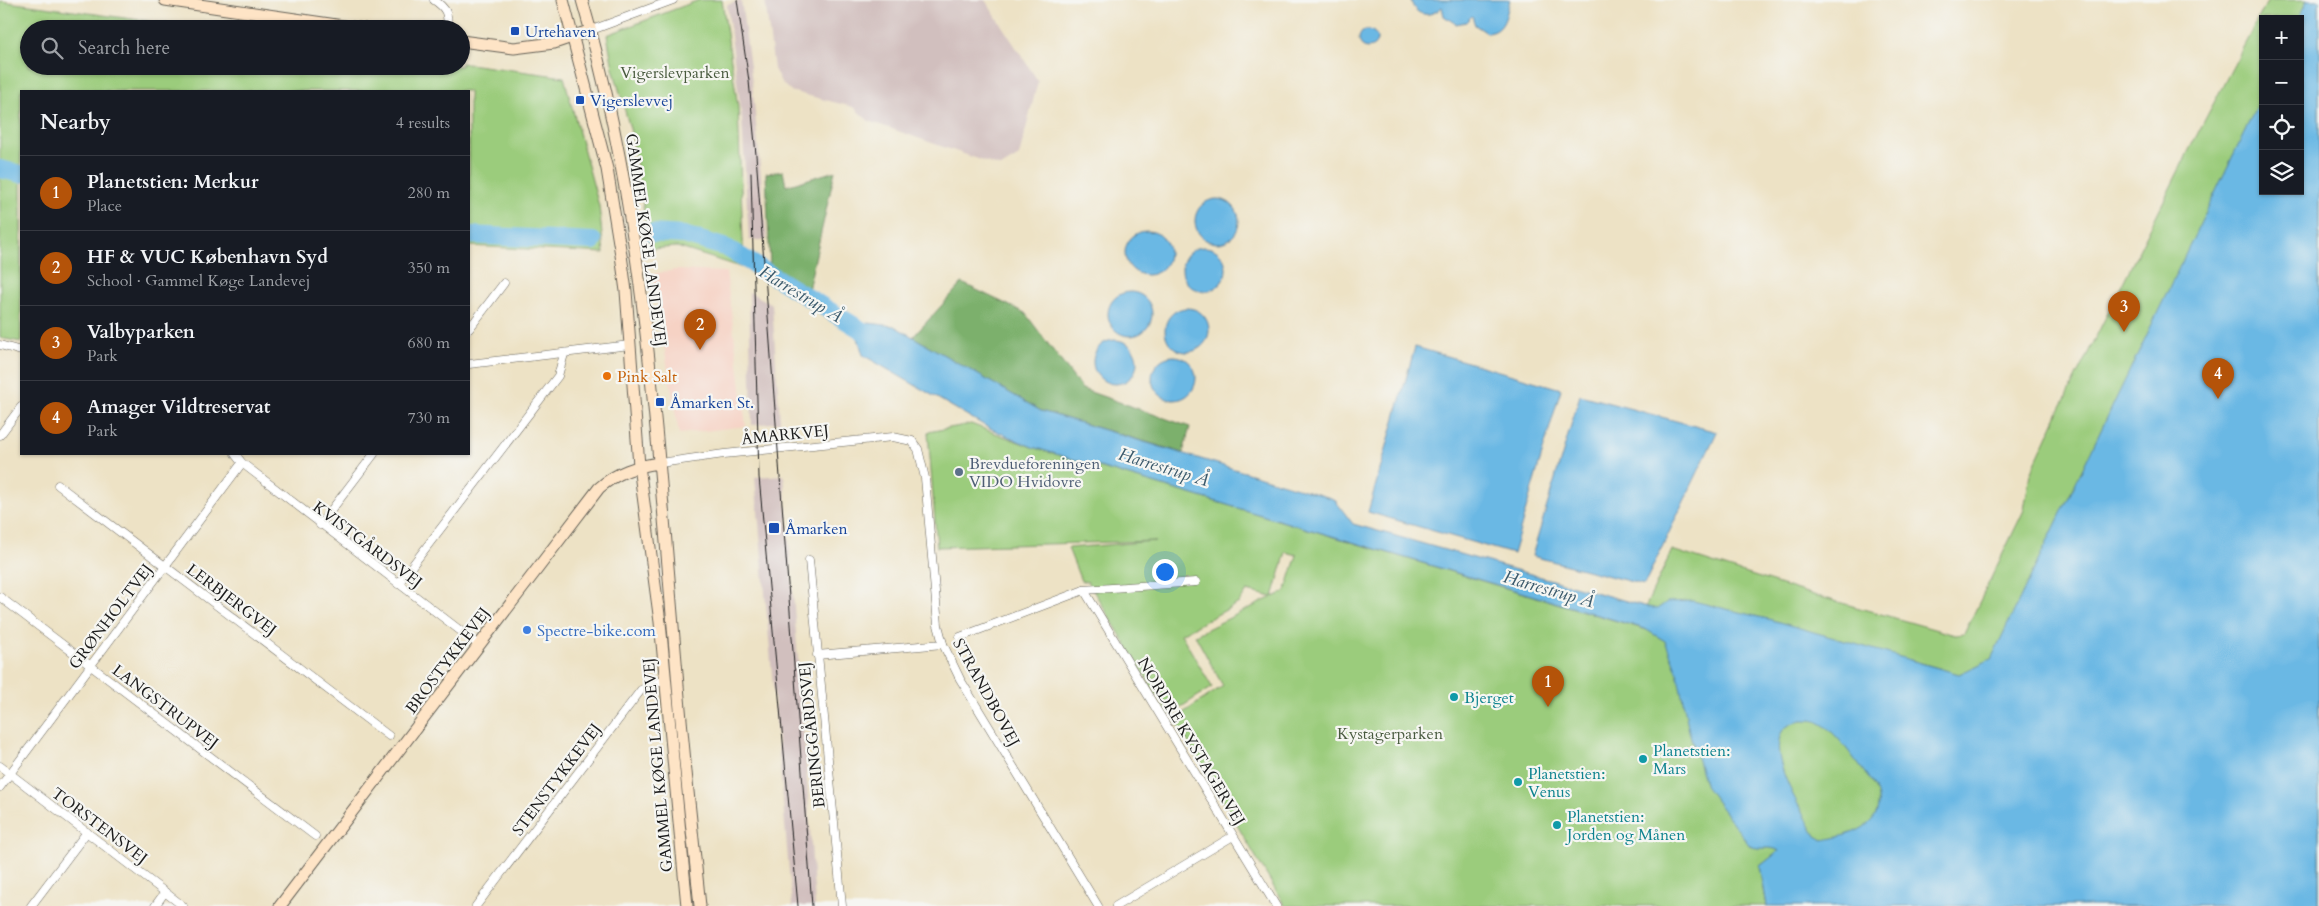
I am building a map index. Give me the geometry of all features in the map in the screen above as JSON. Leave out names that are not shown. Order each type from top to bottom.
[{"type":"main road","points":[[164,0],[302,20]]},
{"type":"main road","name":"GAMMEL KØGE LANDEVEJ","points":[[563,0],[607,169],[621,253],[639,466],[652,558],[665,679],[684,905]]},
{"type":"main road","name":"GAMMEL KØGE LANDEVEJ","points":[[582,0],[613,124],[634,255],[660,463],[677,674],[700,906]]},
{"type":"main road","points":[[470,42],[514,48],[554,43],[589,31]]},
{"type":"main road","name":"BROSTYKKEVEJ","points":[[280,906],[599,488],[619,473],[639,466],[660,463]]},
{"type":"street","points":[[434,0],[443,6],[447,13],[447,20]]},
{"type":"street","points":[[589,31],[673,0]]},
{"type":"street","points":[[470,328],[504,284]]},
{"type":"street","points":[[0,345],[20,350]]},
{"type":"street","points":[[470,364],[630,345]]},
{"type":"street","points":[[398,584],[558,376],[564,354]]},
{"type":"street","points":[[0,435],[20,408]]},
{"type":"street","name":"ÅMARKVEJ","points":[[660,463],[724,454],[893,437],[912,441]]},
{"type":"street","name":"STRANDBOVEJ","points":[[912,441],[918,449],[924,478],[937,616],[943,644],[960,679],[1098,906]]},
{"type":"street","name":"KVISTGÅRDSVEJ","points":[[236,455],[320,525],[479,645]]},
{"type":"street","points":[[320,525],[373,455]]},
{"type":"street","name":"GRØNHOLTVEJ","points":[[0,786],[242,462]]},
{"type":"street","name":"LERBJERGVEJ","points":[[58,485],[389,736]]},
{"type":"street","name":"BERINGGÅRDSVEJ","points":[[809,560],[842,906]]},
{"type":"street","points":[[960,637],[1084,590],[1196,582]]},
{"type":"street","name":"NORDRE KYSTAGERVEJ","points":[[1084,590],[1276,906]]},
{"type":"street","name":"LANGSTRUPVEJ","points":[[0,597],[315,836]]},
{"type":"street","points":[[817,655],[943,644]]},
{"type":"street","name":"STENSTYKKEVEJ","points":[[476,906],[641,690],[665,679]]},
{"type":"street","name":"TORSTENSVEJ","points":[[0,766],[183,906]]},
{"type":"street","points":[[31,906],[87,832]]},
{"type":"street","points":[[1116,906],[1233,836]]},
{"type":"street","points":[[155,906],[165,892]]},
{"type":"shaded area","points":[[741,0],[752,82],[767,240],[749,240],[742,120],[727,5]]},
{"type":"shaded area","points":[[765,0],[985,0],[1038,81],[1019,156],[1001,167],[869,121],[853,107],[790,91],[781,82],[774,69]]},
{"type":"shaded area","points":[[675,270],[726,272],[746,426],[679,434],[652,274]]},
{"type":"shaded area","points":[[749,292],[772,304],[780,422],[752,425]]},
{"type":"shaded area","points":[[784,475],[815,906],[792,906],[755,477]]},
{"type":"green space","name":"Vigerslevparken","points":[[699,0],[722,0],[738,107],[744,268],[677,247],[650,249],[632,136],[613,68],[607,35]]},
{"type":"green space","points":[[2268,0],[2308,0],[2301,15],[2260,15]]},
{"type":"green space","name":"Kystagerparken","points":[[2319,0],[2319,906],[1772,858],[1760,866],[1767,906],[1285,906],[1174,719],[1223,686],[1195,635],[1272,597],[1247,591],[1239,603],[1181,634],[1212,687],[1169,715],[1088,582],[1081,581],[1068,548],[1155,541],[937,547],[928,432],[971,424],[1032,447],[1647,630],[1942,669],[1770,621],[1645,608],[1672,550],[1810,594],[1955,635],[1964,634],[2024,510],[2030,474],[2059,411],[2189,150],[2259,17],[2259,195],[2304,195],[2304,151]],"holes":[[[1286,552],[1297,555],[1285,592],[1273,597]]]},
{"type":"green space","points":[[0,1],[140,20],[20,20],[20,75],[470,75],[470,64],[564,77],[599,206],[604,253],[470,246],[470,90],[20,90],[20,342],[0,338]]},
{"type":"green space","points":[[783,171],[786,186],[835,171],[808,290],[770,268],[766,173]]},
{"type":"green space","points":[[962,283],[1025,313],[1082,389],[1190,427],[1183,453],[1041,411],[913,337]]},
{"type":"water","points":[[1411,0],[1510,0],[1504,22],[1498,30],[1487,33],[1475,25],[1472,16],[1466,22],[1456,24],[1444,16],[1442,7],[1433,13],[1419,13]]},
{"type":"water","points":[[2307,0],[2319,0],[2319,906],[1767,906],[1760,866],[1779,851],[1772,848],[1750,846],[1706,787],[1689,731],[1677,671],[1665,641],[1645,629],[1032,447],[987,427],[863,355],[858,338],[868,323],[894,326],[1041,411],[1334,499],[1353,524],[1644,606],[1657,609],[1667,602],[1693,601],[1772,620],[1959,674],[1991,659],[2259,101],[2259,195],[2304,195],[2304,15],[2300,15]],"holes":[[[1801,720],[1816,721],[1834,734],[1845,747],[1868,777],[1878,798],[1878,809],[1868,824],[1851,833],[1823,840],[1816,836],[1789,787],[1780,760],[1778,747],[1781,733],[1786,727]]]},
{"type":"water","points":[[1364,30],[1372,30],[1377,35],[1375,46],[1364,48],[1359,43],[1359,35]]},
{"type":"water","points":[[1217,199],[1229,203],[1235,209],[1239,221],[1235,233],[1229,239],[1217,243],[1205,239],[1199,233],[1195,221],[1199,209],[1205,203]]},
{"type":"water","points":[[1147,231],[1159,235],[1165,241],[1169,253],[1165,265],[1159,271],[1147,275],[1135,271],[1129,265],[1125,253],[1129,241],[1135,235]]},
{"type":"water","points":[[1204,247],[1216,251],[1222,257],[1226,269],[1222,281],[1216,287],[1204,291],[1192,287],[1186,281],[1182,269],[1186,257],[1192,251]]},
{"type":"water","points":[[1130,292],[1142,296],[1148,302],[1152,314],[1148,326],[1142,332],[1130,336],[1118,332],[1112,326],[1108,314],[1112,302],[1118,296]]},
{"type":"water","points":[[1187,308],[1199,312],[1205,318],[1209,330],[1205,342],[1199,348],[1187,352],[1175,348],[1169,342],[1165,330],[1169,318],[1175,312]]},
{"type":"water","points":[[1115,340],[1127,344],[1133,350],[1137,362],[1133,374],[1127,380],[1115,384],[1103,380],[1097,374],[1093,362],[1097,350],[1103,344]]},
{"type":"water","points":[[1415,347],[1561,389],[1513,554],[1368,512]]},
{"type":"water","points":[[1174,356],[1186,360],[1192,366],[1196,378],[1192,390],[1186,396],[1174,400],[1162,396],[1156,390],[1152,378],[1156,366],[1162,360]]},
{"type":"water","points":[[1580,395],[1717,432],[1644,585],[1532,556]]},
{"type":"waterway","name":"Harrestrup Å","points":[[0,169],[20,174]]},
{"type":"waterway","name":"Harrestrup Å","points":[[652,233],[684,235],[727,248],[881,342]]},
{"type":"waterway","name":"Harrestrup Å","points":[[470,235],[593,241]]},
{"type":"tram line","points":[[737,0],[749,81],[756,155],[812,906]]},
{"type":"tram line","points":[[751,173],[759,477],[798,906]]},
{"type":"place","name":"Urtehaven","points":[[515,31]]},
{"type":"place","name":"Vigerslevvej","points":[[580,100]]},
{"type":"place","name":"Valbyparken","points":[[2124,332]]},
{"type":"place","name":"HF & VUC København Syd","points":[[700,350]]},
{"type":"place","name":"Pink Salt","points":[[607,376]]},
{"type":"place","name":"Amager Vildtreservat","points":[[2218,399]]},
{"type":"place","name":"Åmarken St.","points":[[660,402]]},
{"type":"place","name":"Brevdueforeningen VIDO Hvidovre","points":[[959,472]]},
{"type":"place","name":"Åmarken","points":[[774,528]]},
{"type":"place","name":"Spectre-bike.com","points":[[527,630]]},
{"type":"place","name":"Bjerget","points":[[1454,697]]},
{"type":"place","name":"Planetstien: Merkur","points":[[1548,707]]},
{"type":"place","name":"Planetstien: Mars","points":[[1643,759]]},
{"type":"place","name":"Planetstien: Venus","points":[[1518,782]]},
{"type":"place","name":"Planetstien: Jorden og Månen","points":[[1557,825]]}]
